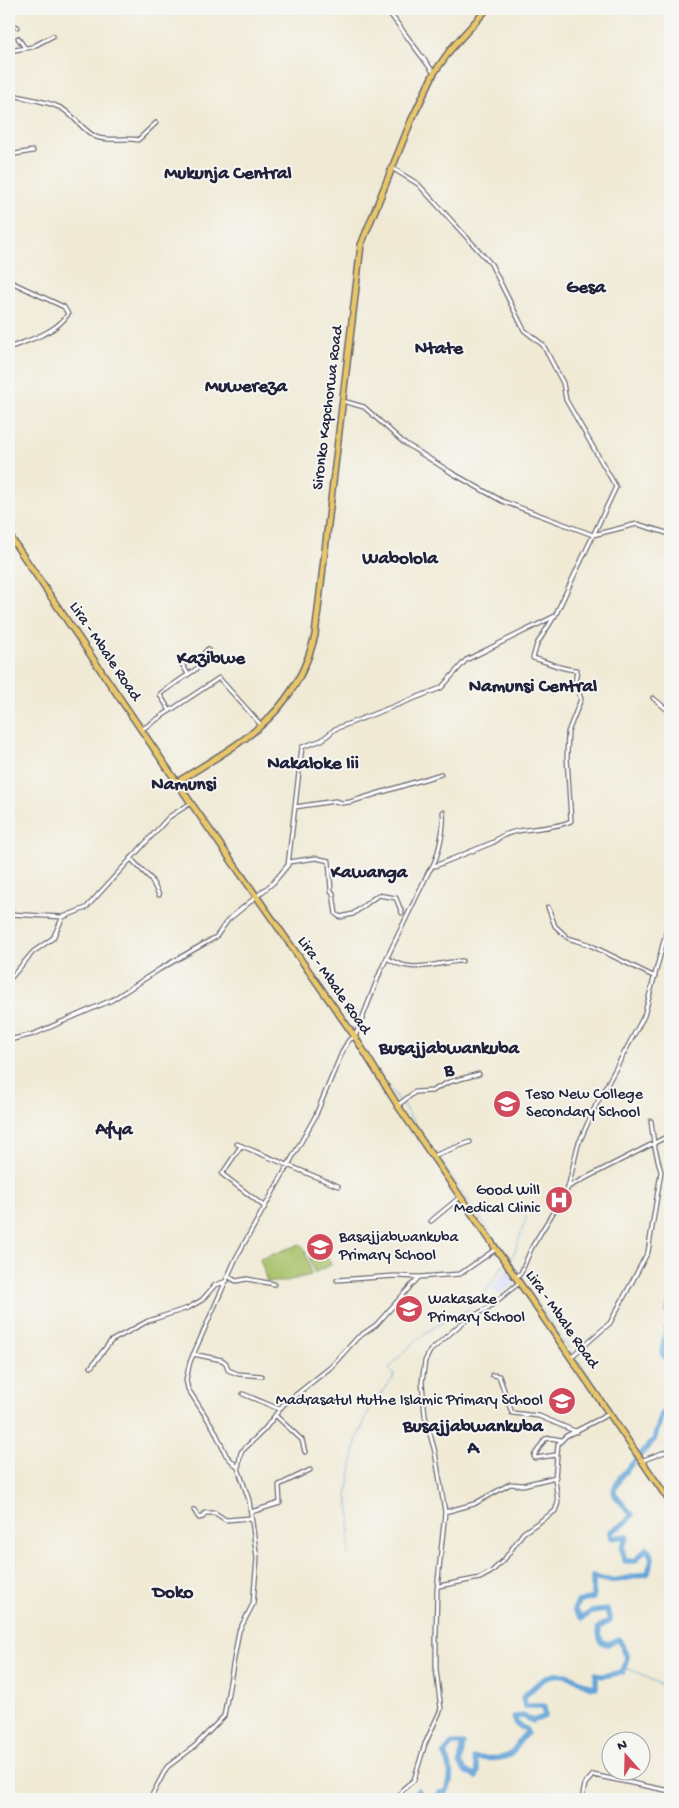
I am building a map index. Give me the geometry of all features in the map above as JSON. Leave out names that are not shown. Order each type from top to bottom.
[{"type":"main road","name":"Sironko Kapchorwa Road","points":[[177,782],[262,725],[278,710],[297,685],[304,671],[316,635],[361,244],[434,72],[451,49],[487,9]]},
{"type":"main road","name":"Lira - Mbale Road","points":[[9,535],[191,804],[354,1037],[398,1106],[610,1413],[640,1460]]},
{"type":"main road","points":[[640,1460],[670,1502]]},
{"type":"street","points":[[391,9],[391,14],[434,72]]},
{"type":"street","points":[[9,19],[11,24],[17,27]]},
{"type":"street","points":[[9,51],[44,42],[54,36]]},
{"type":"street","points":[[18,38],[24,48]]},
{"type":"street","points":[[9,87],[12,82]]},
{"type":"street","points":[[9,94],[50,103],[62,109],[96,137],[126,137],[138,140],[156,123]]},
{"type":"street","points":[[126,137],[127,131]]},
{"type":"street","points":[[9,155],[33,151]]},
{"type":"street","points":[[238,1468],[226,1455],[214,1430],[188,1390],[186,1376],[193,1354],[236,1258],[316,1117],[337,1062],[349,1040],[354,1037],[367,1001],[429,871],[434,866],[494,842],[500,836],[522,830],[551,828],[571,821],[567,757],[568,732],[581,698],[575,683],[577,670],[564,670],[534,658],[538,644],[554,617],[616,487],[566,400],[563,383],[543,345],[524,330],[491,264],[418,184],[392,168]]},
{"type":"street","points":[[9,281],[64,307],[68,314],[63,322],[42,334],[9,348]]},
{"type":"street","points":[[342,400],[364,407],[409,446],[502,501],[593,535],[637,524],[670,534]]},
{"type":"street","points":[[9,1040],[34,1034],[112,1000],[160,969],[216,937],[228,920],[273,883],[289,862],[302,746],[322,740],[335,729],[441,688],[466,660],[554,617]]},
{"type":"street","points":[[170,711],[160,695],[161,693],[208,662],[204,653],[208,650]]},
{"type":"street","points":[[179,659],[188,674]]},
{"type":"street","points":[[141,730],[219,678],[262,725]]},
{"type":"street","points":[[653,698],[670,712]]},
{"type":"street","points":[[295,807],[335,801],[350,802],[441,774]]},
{"type":"street","points":[[9,914],[63,917],[86,908],[94,902],[130,858],[169,817],[191,804]]},
{"type":"street","points":[[434,866],[443,832],[443,812]]},
{"type":"street","points":[[130,858],[151,879],[159,895]]},
{"type":"street","points":[[289,862],[316,858],[329,861],[331,891],[333,893],[336,914],[340,917],[353,914],[378,895],[396,898],[402,913]]},
{"type":"street","points":[[548,907],[555,926],[568,938],[588,944],[655,977]]},
{"type":"street","points":[[9,980],[33,952],[53,938],[63,917]]},
{"type":"street","points":[[398,1799],[403,1790],[414,1780],[425,1744],[441,1713],[436,1669],[436,1593],[439,1586],[445,1512],[435,1452],[425,1416],[422,1382],[425,1361],[430,1351],[462,1322],[489,1307],[518,1280],[532,1247],[568,1188],[578,1145],[595,1107],[644,1016],[670,918]]},
{"type":"street","points":[[387,958],[404,965],[423,968],[462,961]]},
{"type":"street","points":[[398,1106],[415,1092],[432,1091],[446,1083],[480,1074]]},
{"type":"street","points":[[571,1357],[610,1323],[648,1252],[657,1186],[661,1175],[651,1120]]},
{"type":"street","points":[[568,1188],[670,1135]]},
{"type":"street","points":[[433,1156],[470,1142]]},
{"type":"street","points":[[237,1144],[338,1186]]},
{"type":"street","points":[[241,1146],[222,1174],[265,1207]]},
{"type":"street","points":[[431,1221],[461,1196]]},
{"type":"street","points":[[338,1280],[460,1274],[497,1249]]},
{"type":"street","points":[[150,1799],[167,1767],[195,1746],[224,1716],[240,1631],[254,1604],[257,1558],[248,1497],[238,1468],[238,1459],[242,1449],[264,1430],[279,1409],[331,1367],[358,1338],[376,1325],[419,1277]]},
{"type":"street","points":[[91,1367],[111,1341],[148,1320],[188,1308],[202,1300],[215,1285],[228,1279],[236,1281],[247,1279],[274,1284]]},
{"type":"street","points":[[193,1354],[222,1360],[226,1362],[228,1370],[238,1374],[262,1376]]},
{"type":"street","points":[[492,1375],[499,1376],[512,1413],[539,1416],[577,1432]]},
{"type":"street","points":[[243,1394],[279,1409]]},
{"type":"street","points":[[556,1455],[535,1458],[534,1456],[546,1439],[561,1440],[610,1413]]},
{"type":"street","points":[[275,1415],[302,1440],[305,1452]]},
{"type":"street","points":[[439,1586],[480,1578],[500,1564],[523,1533],[555,1511],[558,1503],[556,1448],[561,1440]]},
{"type":"street","points":[[640,1460],[670,1450]]},
{"type":"street","points":[[251,1512],[280,1504],[279,1485],[310,1470]]},
{"type":"street","points":[[445,1512],[474,1504],[510,1484],[523,1485],[556,1477]]},
{"type":"street","points":[[194,1510],[199,1518],[203,1517],[205,1513],[212,1512],[226,1520],[251,1518]]},
{"type":"street","points":[[582,1799],[585,1784],[593,1775],[670,1791]]},
{"type":"shaded area","points":[[508,1269],[517,1282],[500,1295],[491,1288]]},
{"type":"green space","points":[[300,1244],[305,1249],[311,1275],[282,1282],[267,1282],[260,1259]]},
{"type":"green space","points":[[325,1250],[331,1265],[314,1273],[309,1256]]},
{"type":"waterway","points":[[391,1090],[398,1100]]},
{"type":"waterway","points":[[402,1104],[435,1153]]},
{"type":"waterway","points":[[438,1157],[518,1273]]},
{"type":"waterway","points":[[509,1261],[515,1251],[527,1217]]},
{"type":"waterway","points":[[348,1556],[351,1516],[347,1496],[356,1442],[371,1406],[393,1378],[394,1374],[389,1369],[423,1335],[449,1318],[463,1313],[477,1302],[503,1265]]},
{"type":"waterway","points":[[502,1266],[506,1270]]},
{"type":"waterway","points":[[509,1275],[512,1279]]},
{"type":"waterway","points":[[521,1279],[524,1284]]},
{"type":"waterway","points":[[528,1290],[572,1353]]},
{"type":"waterway","points":[[670,1302],[668,1312],[670,1313]]},
{"type":"waterway","points":[[670,1331],[666,1330],[662,1353],[670,1364]]},
{"type":"waterway","points":[[550,1332],[554,1337]]},
{"type":"waterway","points":[[575,1356],[586,1372]]},
{"type":"waterway","points":[[587,1373],[590,1377]]},
{"type":"waterway","points":[[591,1379],[611,1408]]},
{"type":"waterway","points":[[670,1392],[670,1406]]},
{"type":"waterway","points":[[435,1799],[439,1793],[446,1792],[450,1782],[451,1772],[444,1753],[452,1744],[463,1744],[460,1763],[465,1771],[476,1777],[478,1771],[474,1758],[502,1758],[507,1756],[512,1753],[521,1738],[527,1733],[526,1729],[517,1725],[514,1717],[523,1716],[533,1721],[545,1716],[544,1706],[525,1706],[523,1698],[539,1682],[559,1674],[596,1687],[596,1674],[602,1676],[623,1672],[627,1657],[619,1639],[608,1644],[601,1642],[598,1628],[610,1620],[607,1610],[591,1612],[582,1618],[574,1610],[578,1602],[593,1598],[593,1576],[600,1579],[613,1580],[627,1579],[648,1573],[652,1558],[647,1548],[635,1561],[625,1561],[622,1548],[627,1536],[612,1538],[610,1532],[624,1524],[632,1515],[615,1495],[614,1490],[621,1476],[654,1440],[662,1414],[670,1409]]},
{"type":"waterway","points":[[624,1669],[636,1672],[664,1686],[670,1687]]},
{"type":"waterway","points":[[410,1799],[418,1790],[423,1799]]},
{"type":"place","name":"Teso New College Secondary School","points":[[507,1104]]},
{"type":"place","name":"Good Will Medical Clinic","points":[[559,1200]]},
{"type":"place","name":"Basajjabwankuba Primary School","points":[[320,1247]]},
{"type":"place","name":"Wakasake Primary School","points":[[409,1309]]},
{"type":"place","name":"Madrasatul Huthe Islamic Primary School","points":[[562,1401]]},
{"type":"district","name":"Mukunja Central","points":[[228,174]]},
{"type":"district","name":"Gesa","points":[[586,288]]},
{"type":"district","name":"Ntate","points":[[439,349]]},
{"type":"district","name":"Muwereza","points":[[246,387]]},
{"type":"district","name":"Wabolola","points":[[400,559]]},
{"type":"district","name":"Kazibwe","points":[[211,659]]},
{"type":"district","name":"Namunsi Central","points":[[533,687]]},
{"type":"district","name":"Nakaloke Iii","points":[[313,764]]},
{"type":"district","name":"Namunsi","points":[[184,785]]},
{"type":"district","name":"Kawanga","points":[[369,873]]},
{"type":"district","name":"Busajjabwankuba B","points":[[449,1060]]},
{"type":"district","name":"Afya","points":[[114,1130]]},
{"type":"district","name":"Busajjabwankuba A","points":[[473,1438]]},
{"type":"district","name":"Doko","points":[[173,1593]]}]
